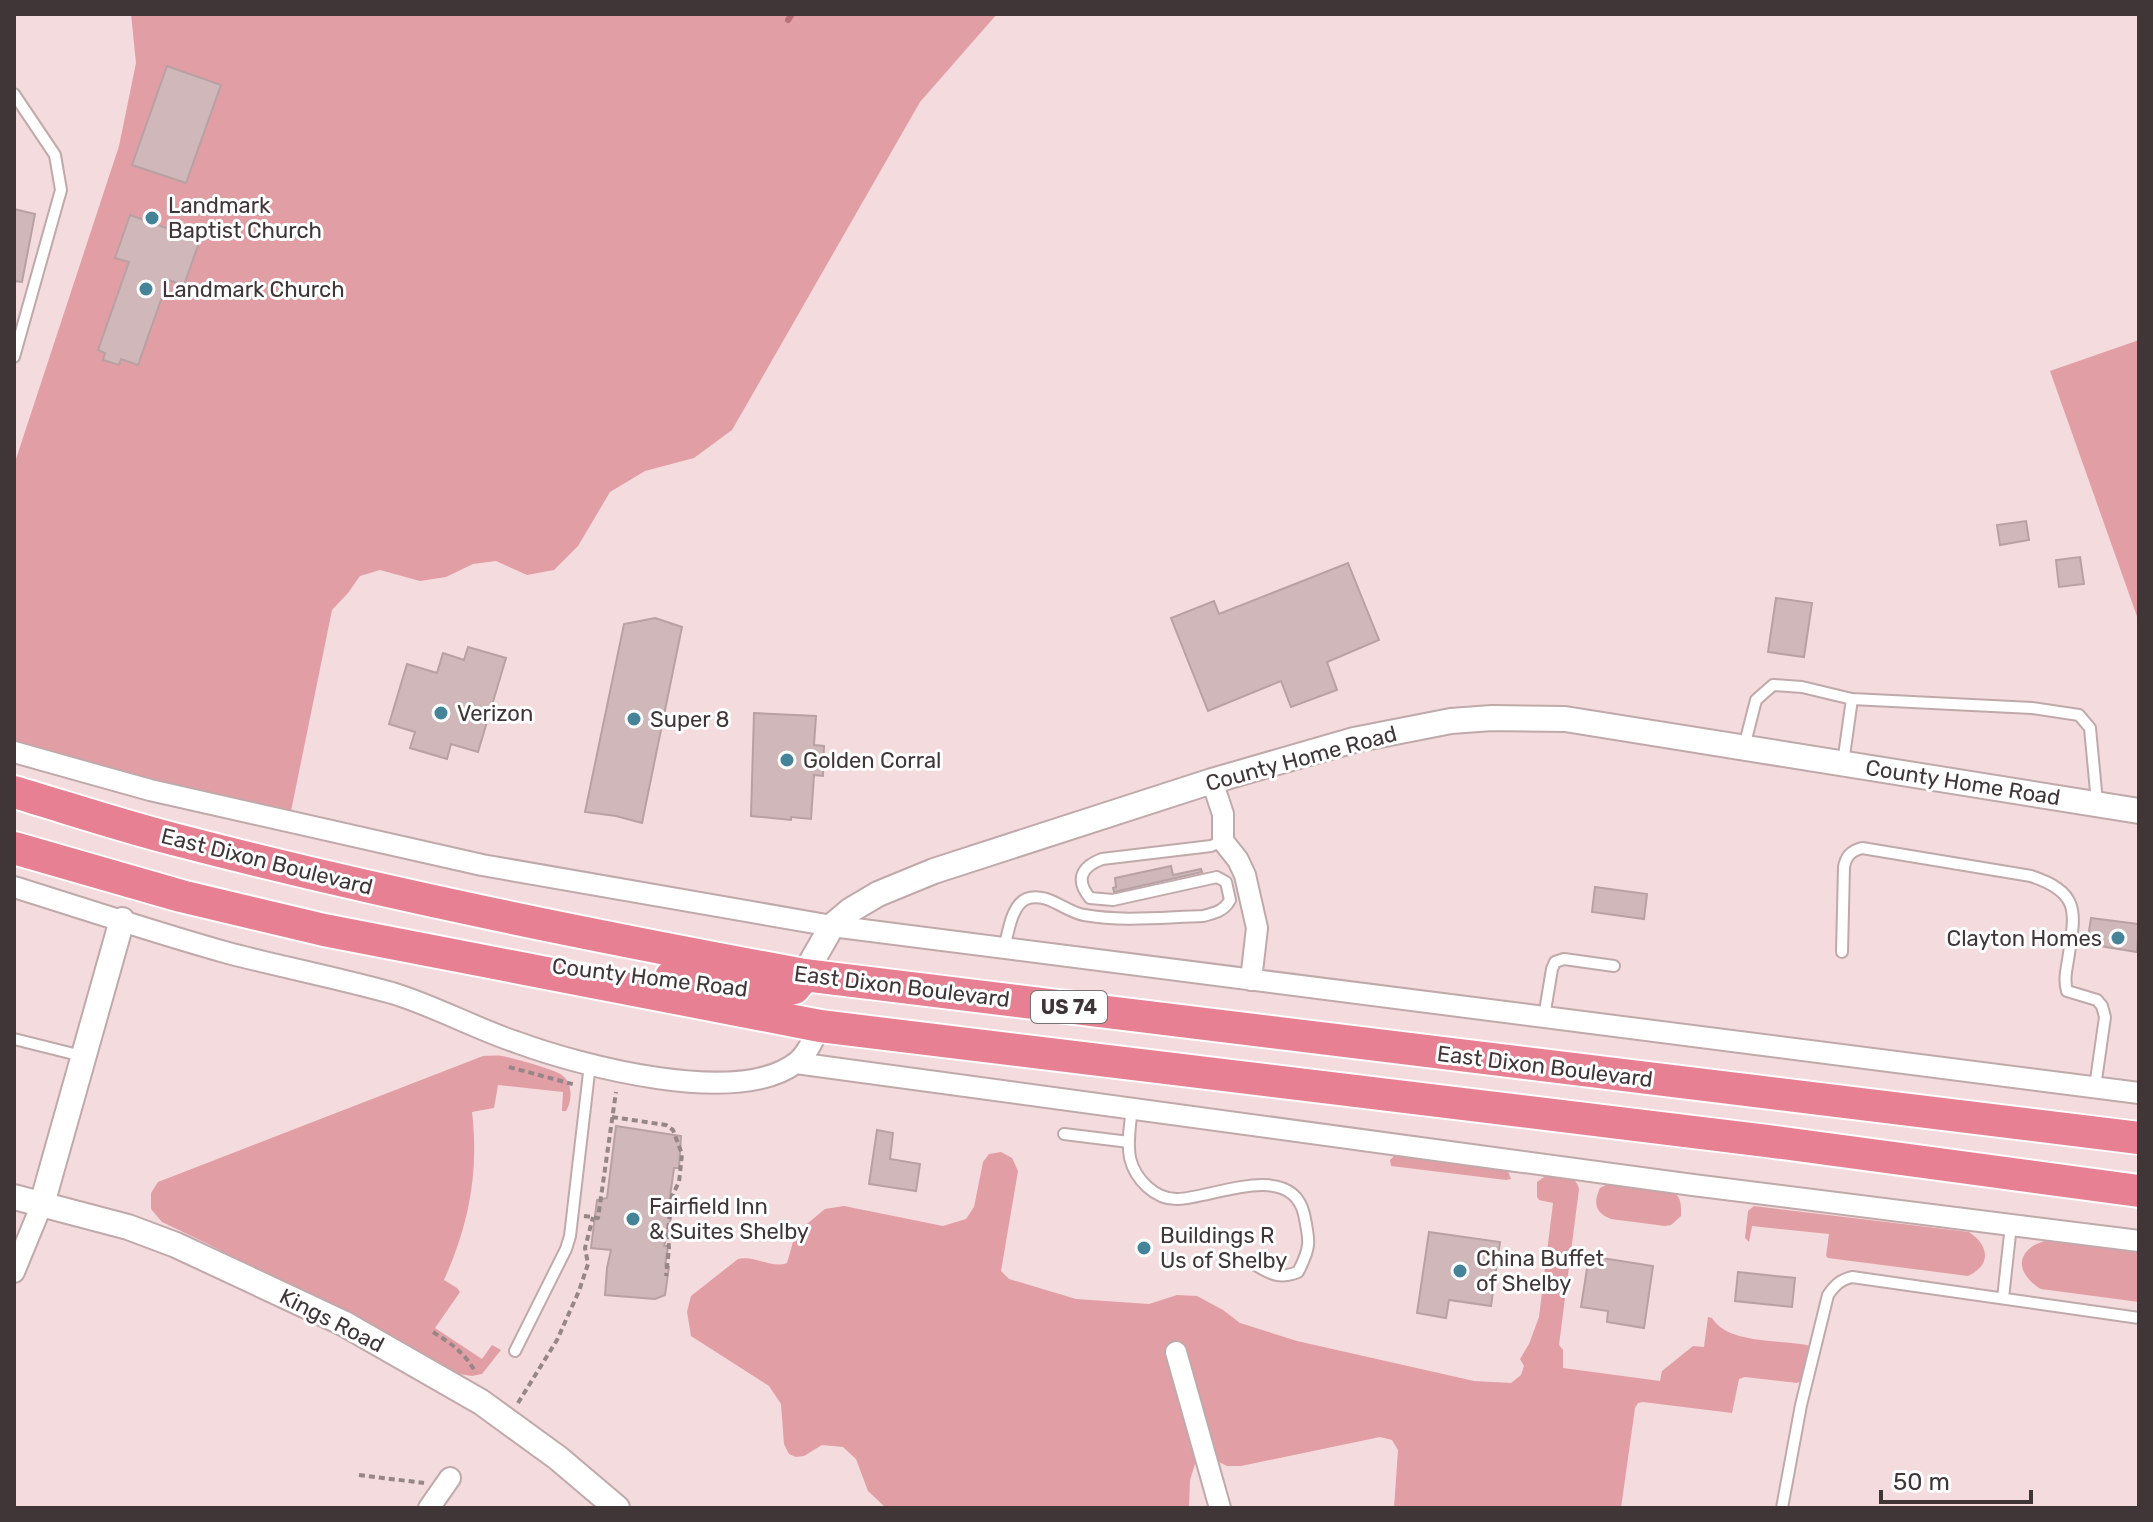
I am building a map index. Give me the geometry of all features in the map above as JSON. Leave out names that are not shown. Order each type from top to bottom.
[{"type":"highway","name":"East Dixon Boulevard","points":[[14,792],[175,840],[469,910],[804,975],[2139,1138]]},
{"type":"highway","name":"US 74","points":[[14,848],[181,896],[324,930],[820,1026],[1751,1139],[2139,1191]]},
{"type":"highway","name":"County Home Road","points":[[521,970],[563,962],[774,992],[794,988],[804,975]]},
{"type":"highway","points":[[820,1026],[836,1004],[856,1000],[1179,1036],[1189,1035],[1209,1025]]},
{"type":"street","name":"County Home Road","points":[[804,975],[832,926],[851,910],[878,894],[934,871],[1212,781],[1354,740],[1436,723],[1492,718],[1565,719],[2139,811]]},
{"type":"street","name":"East Dixon Boulevard","points":[[14,752],[150,790],[482,865],[832,926],[2139,1093]]},
{"type":"street","points":[[1212,781],[1223,814],[1223,841],[1245,875],[1257,928],[1251,980]]},
{"type":"street","points":[[14,887],[226,952],[405,997],[515,1042],[590,1064],[666,1079],[725,1082],[771,1075],[796,1063],[808,1049],[820,1026]]},
{"type":"street","points":[[14,1272],[42,1204],[122,920]]},
{"type":"street","points":[[796,1063],[1693,1185],[2139,1241]]},
{"type":"street","name":"Kings Road","points":[[14,1197],[128,1227],[176,1245],[343,1323],[481,1402],[558,1458],[617,1508]]},
{"type":"street","points":[[1176,1352],[1220,1508]]},
{"type":"street","points":[[429,1508],[448,1482]]},
{"type":"lane","points":[[14,94],[55,155],[61,190],[14,357]]},
{"type":"lane","points":[[1744,747],[1756,700],[1773,685],[1802,687],[1852,699],[2032,708],[2079,715],[2090,728],[2097,804]]},
{"type":"lane","points":[[1843,763],[1852,699]]},
{"type":"lane","points":[[1004,949],[1016,909],[1032,897],[1050,900],[1071,912],[1103,917],[1203,916],[1219,912],[1230,900],[1222,878],[1104,900],[1090,898],[1081,882],[1088,866],[1102,859],[1211,846],[1223,841]]},
{"type":"lane","points":[[1842,952],[1845,859],[1862,848],[2046,881],[2066,894],[2072,908],[2072,934],[2065,982],[2067,991],[2097,1000],[2104,1012],[2095,1087]]},
{"type":"lane","points":[[1544,1017],[1555,962],[1564,959],[1614,966]]},
{"type":"lane","points":[[14,1039],[84,1056]]},
{"type":"lane","points":[[515,1351],[570,1236],[590,1064]]},
{"type":"lane","points":[[1132,1109],[1131,1160],[1142,1182],[1160,1197],[1177,1199],[1257,1184],[1277,1186],[1292,1193],[1302,1207],[1309,1236],[1308,1252],[1298,1272],[1285,1277],[1271,1274],[1252,1263]]},
{"type":"lane","points":[[1064,1134],[1129,1142]]},
{"type":"lane","points":[[2003,1298],[2011,1224]]},
{"type":"lane","points":[[1782,1508],[1801,1405],[1828,1295],[1843,1279],[1852,1277],[2139,1318]]},
{"type":"path","points":[[529,1410],[518,1403],[557,1340],[588,1264],[585,1248],[596,1218],[616,1092]]},
{"type":"path","points":[[612,1117],[666,1125],[673,1130],[681,1149],[680,1180],[672,1196],[666,1276]]},
{"type":"path","points":[[433,1332],[459,1349],[476,1374],[485,1380]]},
{"type":"path","points":[[359,1475],[448,1482]]},
{"type":"shaded area","points":[[131,14],[997,14],[920,102],[732,430],[694,458],[645,471],[610,492],[578,546],[554,570],[527,575],[496,561],[473,564],[446,577],[420,581],[380,570],[360,576],[332,610],[289,821],[14,752],[14,465],[119,146],[136,63]]},
{"type":"shaded area","points":[[2139,340],[2139,622],[2050,371]]},
{"type":"shaded area","points":[[483,1056],[502,1056],[559,1074],[569,1084],[570,1098],[566,1111],[562,1111],[563,1092],[498,1085],[494,1108],[472,1112],[474,1156],[470,1198],[460,1239],[444,1280],[460,1292],[435,1328],[482,1359],[492,1345],[501,1350],[482,1374],[459,1374],[162,1222],[151,1209],[151,1193],[158,1182]]},
{"type":"shaded area","points":[[1001,1152],[1012,1158],[1018,1171],[1001,1271],[1009,1279],[1076,1299],[1149,1304],[1177,1295],[1197,1296],[1240,1323],[1297,1341],[1474,1381],[1511,1383],[1521,1375],[1524,1366],[1520,1359],[1539,1317],[1553,1203],[1539,1200],[1537,1182],[1547,1175],[1567,1177],[1575,1181],[1579,1189],[1559,1345],[1563,1350],[1563,1368],[1660,1381],[1662,1371],[1693,1346],[1704,1347],[1708,1317],[1730,1333],[1743,1337],[1811,1346],[1802,1381],[1739,1379],[1732,1413],[1638,1403],[1621,1508],[1394,1508],[1398,1450],[1392,1440],[1380,1437],[1241,1466],[1227,1466],[1213,1459],[1195,1464],[1190,1480],[1189,1508],[886,1508],[868,1491],[856,1459],[843,1447],[822,1445],[804,1456],[789,1454],[784,1444],[781,1404],[769,1386],[691,1336],[687,1312],[691,1296],[738,1259],[787,1263],[793,1242],[808,1223],[825,1209],[844,1206],[943,1226],[966,1219],[974,1207],[983,1162],[989,1154]]},
{"type":"shaded area","points":[[1396,1154],[1502,1168],[1508,1171],[1511,1179],[1391,1166],[1390,1160]]},
{"type":"shaded area","points":[[1610,1183],[1673,1192],[1679,1199],[1681,1216],[1665,1226],[1606,1217],[1597,1207],[1597,1198],[1600,1188]]},
{"type":"shaded area","points":[[1754,1206],[1969,1232],[1981,1243],[1984,1261],[1976,1272],[1968,1276],[1828,1258],[1829,1234],[1752,1226],[1749,1242],[1745,1238],[1748,1211]]},
{"type":"shaded area","points":[[2048,1240],[2139,1251],[2139,1302],[2036,1286],[2024,1272],[2022,1260],[2031,1247]]},
{"type":"building","points":[[167,66],[221,85],[186,183],[132,165]]},
{"type":"building","points":[[14,209],[35,214],[22,282],[14,281]]},
{"type":"building","points":[[130,215],[200,240],[184,285],[168,280],[138,365],[121,359],[119,365],[103,360],[105,353],[98,350],[129,262],[115,258]]},
{"type":"building","points":[[2026,521],[2029,540],[2000,545],[1997,525]]},
{"type":"building","points":[[2080,557],[2084,584],[2059,587],[2056,560]]},
{"type":"building","points":[[1348,563],[1379,640],[1327,662],[1337,690],[1291,707],[1281,681],[1208,711],[1171,618],[1214,601],[1219,614]]},
{"type":"building","points":[[1776,598],[1812,603],[1804,657],[1768,652]]},
{"type":"building","name":"Super 8","points":[[655,618],[682,627],[642,823],[585,812],[624,624]]},
{"type":"building","name":"Verizon","points":[[468,647],[506,658],[478,752],[451,744],[447,759],[410,748],[415,732],[389,724],[407,664],[437,673],[443,653],[464,660]]},
{"type":"building","name":"Golden Corral","points":[[754,713],[816,716],[814,745],[824,746],[823,776],[814,775],[811,819],[751,816]]},
{"type":"building","points":[[1171,866],[1173,875],[1201,869],[1202,872],[1114,892],[1115,878]]},
{"type":"building","points":[[1595,887],[1647,894],[1644,919],[1592,912]]},
{"type":"building","points":[[2091,918],[2139,924],[2137,952],[2087,944]]},
{"type":"building","name":"Fairfield Inn & Suites Shelby","points":[[616,1126],[681,1136],[679,1168],[674,1168],[669,1204],[674,1205],[664,1246],[668,1246],[665,1266],[669,1267],[665,1295],[655,1299],[605,1295],[611,1250],[591,1248],[597,1200],[607,1198]]},
{"type":"building","points":[[877,1130],[893,1133],[890,1159],[920,1164],[916,1191],[869,1184]]},
{"type":"building","name":"China Buffet of Shelby","points":[[1429,1232],[1500,1242],[1491,1306],[1449,1300],[1446,1318],[1417,1313]]},
{"type":"building","points":[[1589,1256],[1653,1266],[1644,1328],[1607,1322],[1608,1311],[1581,1307]]},
{"type":"building","points":[[1738,1272],[1795,1278],[1792,1307],[1735,1301]]},
{"type":"waterway","points":[[788,20],[792,14]]},
{"type":"place","name":"Landmark Baptist Church","points":[[152,218]]},
{"type":"place","name":"Landmark Church","points":[[146,289]]},
{"type":"place","name":"Verizon","points":[[441,713]]},
{"type":"place","name":"Super 8","points":[[634,719]]},
{"type":"place","name":"Golden Corral","points":[[787,760]]},
{"type":"place","name":"Clayton Homes","points":[[2118,938]]},
{"type":"place","name":"Fairfield Inn & Suites Shelby","points":[[633,1219]]},
{"type":"place","name":"Buildings R Us of Shelby","points":[[1144,1248]]},
{"type":"place","name":"China Buffet of Shelby","points":[[1460,1271]]}]
